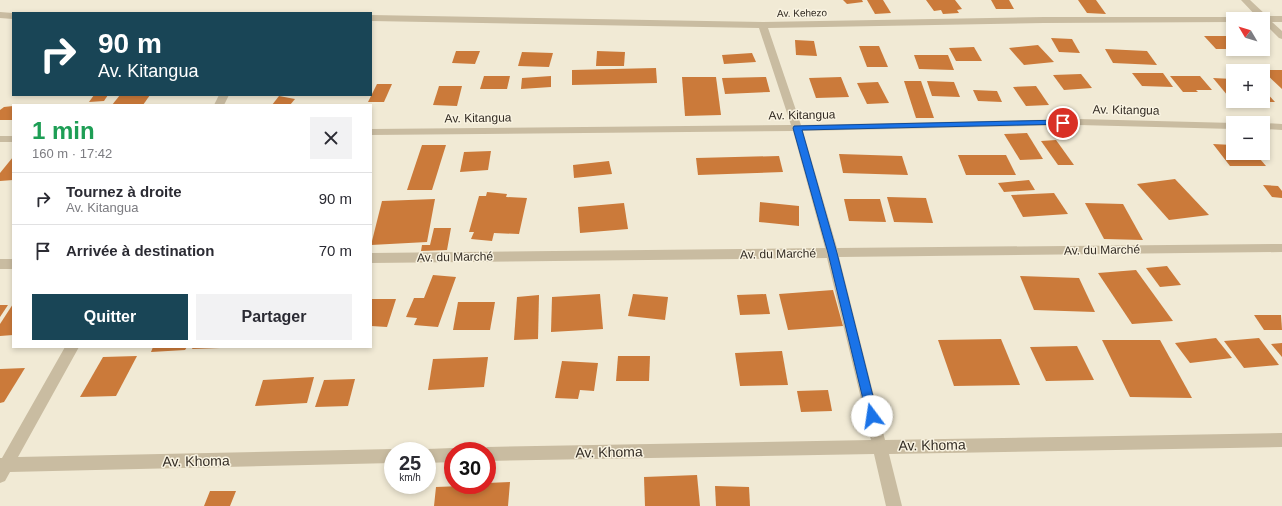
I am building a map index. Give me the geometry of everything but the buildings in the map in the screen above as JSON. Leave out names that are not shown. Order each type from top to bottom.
[{"type":"street","points":[[1245,0],[1257,12]]},
{"type":"street","points":[[0,15],[12,16]]},
{"type":"street","name":"Av. Kehezo","points":[[372,18],[763,25],[1044,20],[1226,19]]},
{"type":"street","points":[[1270,19],[1282,19]]},
{"type":"street","points":[[763,25],[797,128],[832,253],[894,506]]},
{"type":"street","points":[[1270,25],[1282,36]]},
{"type":"street","name":"Av. Kitangua","points":[[372,132],[797,128],[1079,122],[1226,126]]},
{"type":"street","points":[[1270,126],[1282,127]]},
{"type":"street","points":[[0,140],[12,139]]},
{"type":"street","name":"Av. du Marché","points":[[372,258],[1282,248]]},
{"type":"street","points":[[0,264],[12,264]]},
{"type":"street","points":[[2,469],[71,348]]},
{"type":"street","name":"Av. Khoma","points":[[496,454],[1282,440]]},
{"type":"street","name":"Av. Khoma","points":[[2,469],[384,456]]},
{"type":"route","points":[[872,416],[832,253],[797,128],[1063,123]]}]
